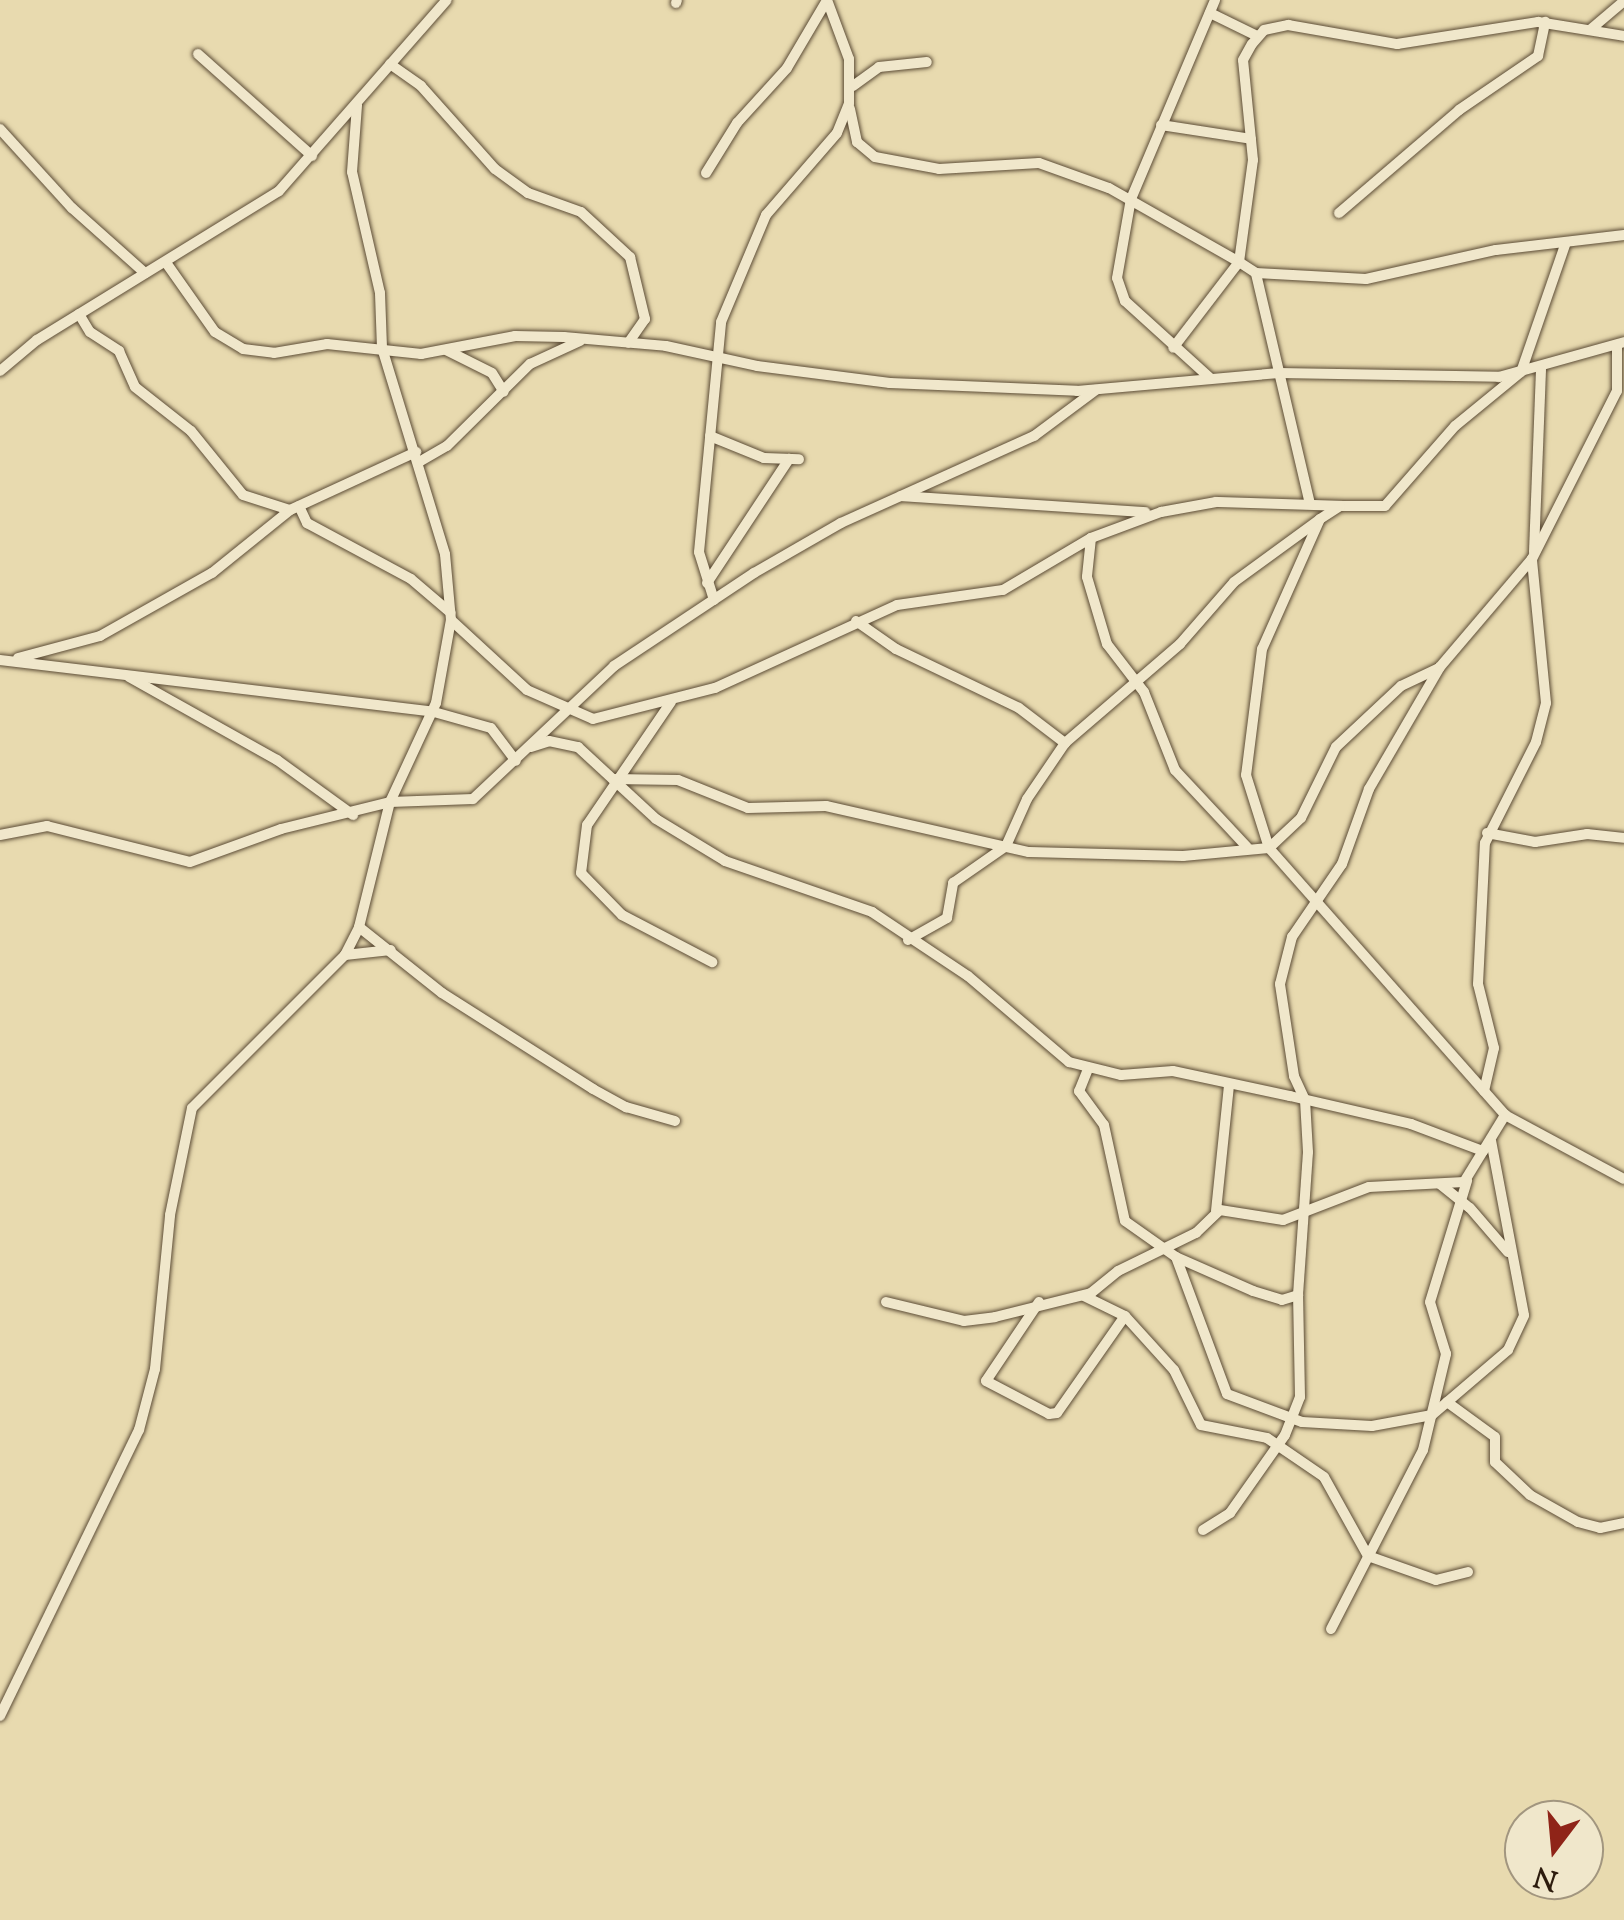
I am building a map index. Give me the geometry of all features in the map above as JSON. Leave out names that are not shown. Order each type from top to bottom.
[{"type":"street","points":[[0,372],[79,314],[262,204],[312,156],[446,0]]},
{"type":"street","points":[[714,600],[699,552],[721,322],[754,237],[797,174],[837,134],[849,104],[854,86],[827,0]]},
{"type":"street","points":[[706,173],[736,123],[787,68],[827,0]]},
{"type":"street","points":[[1591,29],[1624,2]]},
{"type":"street","points":[[1210,378],[1173,348],[1120,291],[1118,266],[1131,199],[1212,4],[1257,36]]},
{"type":"street","points":[[1339,212],[1458,110],[1538,56],[1545,22]]},
{"type":"street","points":[[1173,348],[1239,262],[1252,138],[1243,60],[1257,36],[1288,25],[1409,44],[1545,22],[1624,36]]},
{"type":"street","points":[[198,54],[312,156]]},
{"type":"street","points":[[854,86],[886,65],[927,62]]},
{"type":"street","points":[[390,64],[421,86],[495,169],[528,194],[581,212],[630,257],[645,319],[628,343]]},
{"type":"street","points":[[0,1716],[139,1430],[157,1356],[163,1269],[192,1108],[345,955],[359,927],[390,802],[434,712],[451,616],[443,538],[382,348],[380,292],[352,172],[358,104]]},
{"type":"street","points":[[849,104],[856,142],[875,158],[939,169],[1031,161],[1131,199],[1180,234],[1256,274],[1366,278],[1496,250],[1624,235]]},
{"type":"street","points":[[1161,124],[1252,138]]},
{"type":"street","points":[[0,129],[145,274]]},
{"type":"street","points":[[79,314],[90,332],[119,351],[135,386],[191,431],[244,495],[294,508],[304,521],[410,579],[527,690],[564,710],[593,719],[670,702],[729,683],[856,621],[926,598],[1003,590],[1091,538],[1162,512],[1216,502],[1385,506],[1455,426],[1520,372],[1565,244]]},
{"type":"street","points":[[167,264],[202,321],[233,345],[274,353],[327,344],[446,350],[515,336],[628,343],[890,383],[1096,390],[1279,373],[1520,372],[1620,344],[1616,391],[1533,557],[1440,667],[1369,788],[1342,864],[1295,930],[1280,984],[1294,1076],[1305,1100],[1306,1216],[1298,1295],[1302,1380],[1293,1421],[1227,1518],[1202,1530]]},
{"type":"street","points":[[1256,274],[1310,504]]},
{"type":"street","points":[[14,660],[100,636],[212,572],[294,508],[418,457],[504,392],[530,364],[582,340]]},
{"type":"street","points":[[446,350],[492,373],[504,392]]},
{"type":"street","points":[[1484,1091],[1494,1048],[1478,984],[1487,833],[1544,719],[1533,557],[1540,369]]},
{"type":"street","points":[[0,835],[46,826],[190,862],[281,829],[353,815],[390,802],[473,799],[614,666],[714,600],[840,523],[1034,436],[1096,390]]},
{"type":"street","points":[[707,583],[794,459],[764,458],[710,436]]},
{"type":"street","points":[[901,496],[1073,512],[1162,512]]},
{"type":"street","points":[[908,940],[947,918],[953,883],[1006,846],[1027,800],[1065,744],[1180,644],[1234,582],[1340,506]]},
{"type":"street","points":[[1320,519],[1262,649],[1252,696],[1248,796],[1269,848],[1505,1115],[1619,1176],[1624,1164]]},
{"type":"street","points":[[1091,538],[1087,577],[1102,634],[1136,679],[1176,770],[1248,846]]},
{"type":"street","points":[[856,621],[896,649],[1019,708],[1065,744]]},
{"type":"street","points":[[0,660],[434,712],[491,728],[516,761]]},
{"type":"street","points":[[613,779],[678,780],[748,808],[826,806],[1006,846],[1183,856],[1248,846],[1269,848],[1301,818],[1336,748],[1401,686],[1440,667]]},
{"type":"street","points":[[121,673],[191,707],[353,815]]},
{"type":"street","points":[[670,702],[613,779],[583,833],[583,879],[622,915],[712,962]]},
{"type":"street","points":[[530,748],[549,741],[578,747],[656,819],[725,861],[872,912],[908,940],[976,982],[1064,1059],[1088,1069],[1121,1075],[1162,1070],[1305,1100],[1410,1124],[1483,1151]]},
{"type":"street","points":[[1487,833],[1536,842],[1587,834],[1624,838]]},
{"type":"street","points":[[359,927],[442,993],[593,1089],[626,1107],[675,1121]]},
{"type":"street","points":[[345,955],[392,950]]},
{"type":"street","points":[[1088,1069],[1079,1091],[1104,1125],[1122,1217],[1176,1258],[1268,1296],[1298,1295]]},
{"type":"street","points":[[886,1302],[972,1321],[1039,1301],[1084,1296],[1166,1250],[1216,1212],[1229,1086]]},
{"type":"street","points":[[1330,1628],[1357,1589],[1368,1556],[1416,1464],[1446,1354],[1430,1302],[1460,1198],[1505,1115]]},
{"type":"street","points":[[1493,1137],[1525,1129]]},
{"type":"street","points":[[1176,1258],[1224,1390],[1293,1421],[1372,1426],[1432,1415],[1508,1350],[1521,1326],[1524,1310],[1508,1253],[1493,1137]]},
{"type":"street","points":[[1216,1212],[1266,1221],[1306,1216],[1369,1186],[1467,1181]]},
{"type":"street","points":[[1440,1184],[1460,1198],[1508,1253]]},
{"type":"street","points":[[1084,1296],[1125,1316],[1179,1376],[1200,1425],[1277,1444],[1324,1477],[1368,1556],[1436,1580],[1468,1572]]},
{"type":"street","points":[[1039,1301],[986,1381],[1049,1414],[1057,1413],[1125,1316]]},
{"type":"street","points":[[1447,1402],[1495,1437],[1495,1462],[1530,1495],[1578,1522],[1600,1528],[1624,1523]]}]
